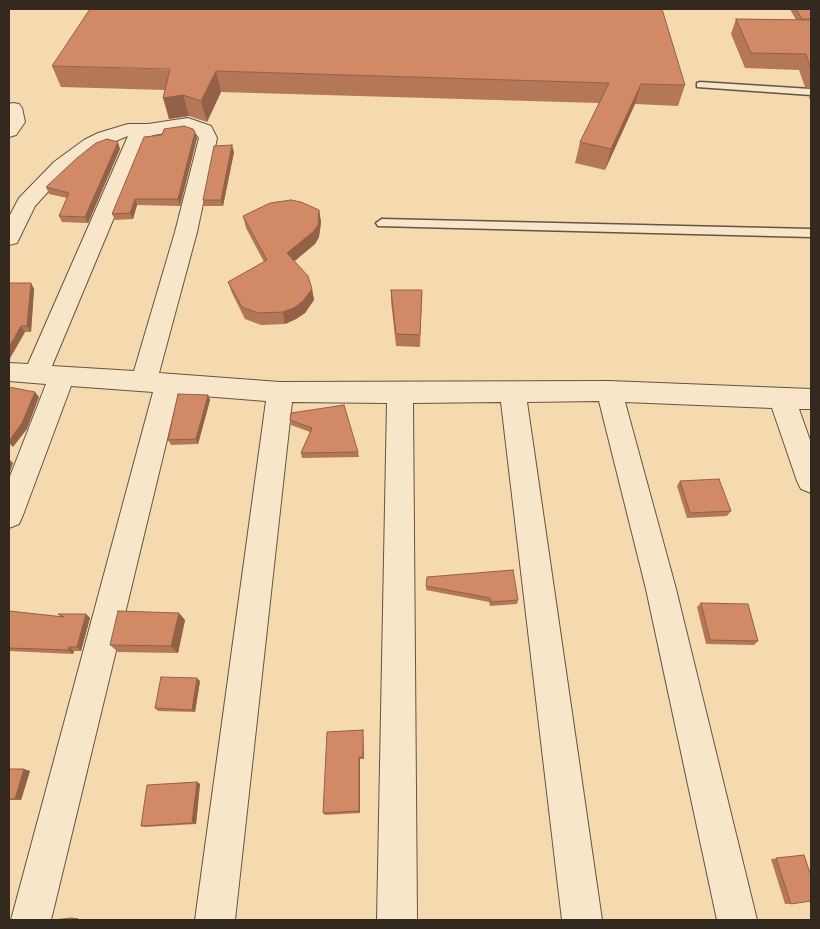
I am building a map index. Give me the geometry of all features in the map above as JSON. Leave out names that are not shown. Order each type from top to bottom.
[{"type":"street","points":[[9,131],[16,122],[13,108]]},
{"type":"street","points":[[9,238],[26,203],[61,166],[90,144],[128,130],[148,130],[188,124],[204,130],[208,138],[156,383],[31,920]]},
{"type":"street","points":[[9,515],[18,463],[49,375],[136,139],[148,130]]},
{"type":"street","points":[[9,372],[280,392],[609,391],[811,399]]},
{"type":"street","points":[[609,391],[661,589],[737,920]]},
{"type":"street","points":[[216,920],[280,392]]},
{"type":"street","points":[[513,392],[582,920]]},
{"type":"street","points":[[397,920],[400,393]]},
{"type":"street","points":[[782,398],[811,481]]},
{"type":"lane","points":[[700,85],[811,92]]},
{"type":"lane","points":[[382,223],[811,233]]},
{"type":"building","points":[[90,9],[662,9],[685,85],[641,84],[611,149],[580,142],[609,83],[216,71],[201,101],[183,95],[163,98],[170,69],[52,66]]},
{"type":"building","points":[[796,9],[811,9],[811,19],[802,19]]},
{"type":"building","points":[[736,19],[811,20],[811,69],[806,54],[751,53]]},
{"type":"building","points":[[184,126],[193,129],[195,132],[178,199],[135,199],[130,213],[112,214],[144,137],[162,135],[164,129]]},
{"type":"building","points":[[107,139],[118,142],[85,217],[59,216],[69,193],[46,187],[96,143]]},
{"type":"building","points":[[232,145],[221,200],[203,200],[214,146]]},
{"type":"building","points":[[291,200],[319,210],[318,225],[313,232],[287,253],[308,276],[312,289],[303,301],[294,308],[283,312],[258,313],[242,307],[228,282],[267,260],[243,216],[270,203]]},
{"type":"building","points":[[9,283],[31,283],[27,326],[21,326],[9,347]]},
{"type":"building","points":[[391,290],[422,290],[420,335],[396,334]]},
{"type":"building","points":[[9,387],[35,392],[22,423],[9,441]]},
{"type":"building","points":[[178,394],[208,395],[196,439],[168,440]]},
{"type":"building","points":[[344,405],[358,452],[301,453],[312,428],[290,420],[291,413]]},
{"type":"building","points":[[719,479],[731,511],[690,513],[680,481]]},
{"type":"building","points":[[513,570],[518,600],[491,602],[490,598],[426,586],[427,577]]},
{"type":"building","points":[[701,603],[748,604],[758,641],[710,640]]},
{"type":"building","points":[[9,611],[64,617],[58,614],[86,614],[77,647],[69,647],[68,650],[9,648]]},
{"type":"building","points":[[118,611],[179,613],[171,646],[110,645]]},
{"type":"building","points":[[161,677],[197,678],[192,710],[155,708]]},
{"type":"building","points":[[363,730],[363,757],[359,757],[359,811],[323,813],[327,732]]},
{"type":"building","points":[[9,769],[24,769],[15,799],[9,799]]},
{"type":"building","points":[[197,782],[192,823],[141,826],[147,785]]},
{"type":"building","points":[[804,855],[811,876],[811,901],[791,904],[776,858]]},
{"type":"building","points":[[72,918],[71,920],[52,920]]}]
